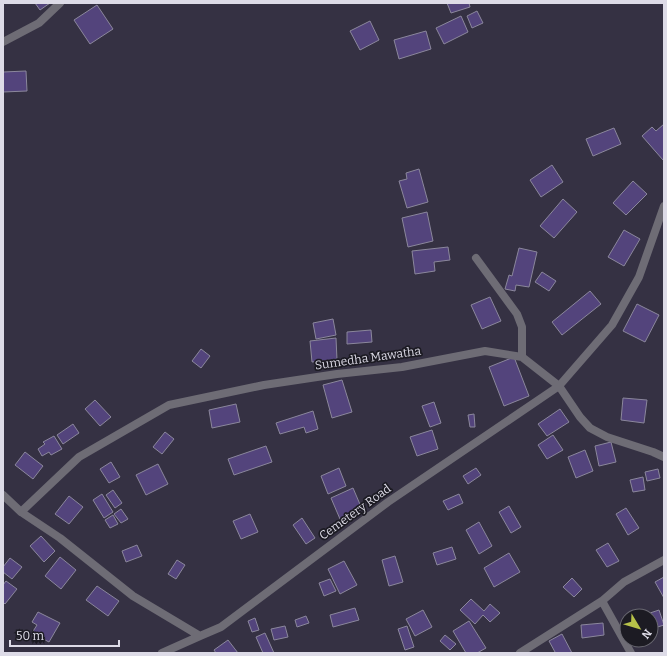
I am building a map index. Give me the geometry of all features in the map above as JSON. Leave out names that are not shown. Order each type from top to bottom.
[{"type":"street","points":[[3,42],[39,22],[60,3]]},
{"type":"street","points":[[664,206],[639,277],[612,325],[559,386],[590,428],[607,437],[664,457]]},
{"type":"street","points":[[476,258],[516,314],[522,327],[522,357]]},
{"type":"street","name":"Sumedha Mawatha","points":[[21,512],[79,457],[169,405],[264,386],[337,374],[402,367],[485,351],[522,357],[559,386]]},
{"type":"street","name":"Cemetery Road","points":[[162,653],[180,649],[200,636],[221,626],[388,502],[559,386]]},
{"type":"street","points":[[3,496],[21,512],[60,538],[132,596],[200,636]]},
{"type":"street","points":[[520,653],[602,601],[624,582],[664,560]]},
{"type":"street","points":[[602,601],[631,653]]},
{"type":"building","points":[[35,3],[50,3],[40,10]]},
{"type":"building","points":[[447,3],[469,3],[470,7],[451,13]]},
{"type":"building","points":[[97,5],[113,29],[90,44],[74,20]]},
{"type":"building","points":[[477,11],[483,23],[472,28],[467,16]]},
{"type":"building","points":[[461,16],[468,32],[444,44],[436,28]]},
{"type":"building","points":[[370,21],[379,40],[360,50],[350,31]]},
{"type":"building","points":[[426,31],[431,49],[399,59],[394,40]]},
{"type":"building","points":[[26,71],[27,91],[3,92],[3,72]]},
{"type":"building","points":[[664,124],[663,160],[642,136],[652,127],[656,131]]},
{"type":"building","points":[[614,128],[621,144],[593,156],[586,139]]},
{"type":"building","points":[[552,165],[563,182],[541,197],[530,180]]},
{"type":"building","points":[[419,169],[428,202],[407,208],[399,181],[407,179],[406,173]]},
{"type":"building","points":[[633,181],[647,194],[626,215],[613,203]]},
{"type":"building","points":[[563,199],[577,212],[554,238],[540,226]]},
{"type":"building","points":[[427,212],[433,241],[408,247],[402,218]]},
{"type":"building","points":[[624,230],[640,239],[624,266],[608,257]]},
{"type":"building","points":[[448,247],[450,260],[434,262],[435,271],[415,274],[412,251]]},
{"type":"building","points":[[519,248],[537,252],[529,287],[516,285],[515,291],[505,289],[509,275],[512,276]]},
{"type":"building","points":[[542,272],[556,281],[549,291],[535,282]]},
{"type":"building","points":[[590,291],[601,304],[562,335],[552,322]]},
{"type":"building","points":[[490,297],[501,321],[482,329],[471,305]]},
{"type":"building","points":[[637,304],[659,315],[645,342],[623,331]]},
{"type":"building","points":[[333,319],[336,335],[316,339],[313,323]]},
{"type":"building","points":[[371,330],[372,342],[347,344],[347,332]]},
{"type":"building","points":[[336,338],[337,360],[312,362],[310,341]]},
{"type":"building","points":[[201,349],[210,356],[201,368],[192,361]]},
{"type":"building","points":[[514,357],[529,396],[504,406],[489,367]]},
{"type":"building","points":[[342,380],[352,412],[332,418],[323,385]]},
{"type":"building","points":[[623,398],[647,400],[644,423],[621,420]]},
{"type":"building","points":[[95,400],[111,417],[100,426],[85,409]]},
{"type":"building","points":[[434,402],[441,423],[430,427],[422,406]]},
{"type":"building","points":[[236,404],[240,422],[212,428],[209,410]]},
{"type":"building","points":[[560,409],[569,422],[547,436],[538,424]]},
{"type":"building","points":[[313,411],[318,429],[306,433],[304,427],[280,434],[276,423]]},
{"type":"building","points":[[474,414],[475,427],[470,427],[468,415]]},
{"type":"building","points":[[73,424],[79,433],[63,444],[57,435]]},
{"type":"building","points":[[432,430],[438,449],[417,456],[410,437]]},
{"type":"building","points":[[165,432],[174,439],[162,454],[153,447]]},
{"type":"building","points":[[553,435],[563,450],[547,459],[538,445]]},
{"type":"building","points":[[54,436],[62,449],[51,455],[49,452],[42,456],[38,449],[45,444],[43,442]]},
{"type":"building","points":[[611,442],[616,462],[599,466],[595,446]]},
{"type":"building","points":[[266,446],[272,462],[234,475],[228,459]]},
{"type":"building","points":[[585,450],[593,471],[576,478],[568,457]]},
{"type":"building","points":[[25,452],[43,466],[33,479],[15,465]]},
{"type":"building","points":[[111,462],[120,477],[109,483],[100,469]]},
{"type":"building","points":[[158,464],[168,484],[146,495],[136,475]]},
{"type":"building","points":[[339,468],[346,486],[328,494],[321,476]]},
{"type":"building","points":[[476,468],[481,475],[468,484],[463,476]]},
{"type":"building","points":[[658,469],[660,478],[647,481],[645,472]]},
{"type":"building","points":[[643,477],[645,490],[633,492],[630,480]]},
{"type":"building","points":[[353,488],[362,509],[340,519],[331,498]]},
{"type":"building","points":[[113,490],[122,503],[115,508],[106,495]]},
{"type":"building","points":[[102,494],[113,512],[104,518],[93,500]]},
{"type":"building","points":[[459,494],[463,503],[448,510],[443,501]]},
{"type":"building","points":[[69,496],[83,507],[69,524],[55,514]]},
{"type":"building","points":[[509,506],[521,527],[511,533],[499,512]]},
{"type":"building","points":[[626,508],[639,528],[628,535],[616,514]]},
{"type":"building","points":[[121,509],[128,519],[121,523],[114,514]]},
{"type":"building","points":[[250,514],[258,532],[241,539],[233,521]]},
{"type":"building","points":[[113,515],[118,524],[110,528],[105,520]]},
{"type":"building","points":[[302,518],[315,538],[306,544],[293,525]]},
{"type":"building","points":[[479,522],[492,546],[479,554],[466,530]]},
{"type":"building","points":[[41,536],[55,551],[44,562],[30,546]]},
{"type":"building","points":[[608,543],[619,561],[607,567],[596,550]]},
{"type":"building","points":[[137,545],[142,556],[126,562],[122,551]]},
{"type":"building","points":[[452,547],[456,559],[437,565],[433,553]]},
{"type":"building","points":[[509,553],[520,572],[494,587],[484,568]]},
{"type":"building","points":[[395,556],[403,582],[389,586],[382,560]]},
{"type":"building","points":[[60,557],[76,570],[61,589],[45,576]]},
{"type":"building","points":[[10,558],[22,567],[12,579],[3,572],[3,567]]},
{"type":"building","points":[[177,560],[185,565],[176,579],[168,574]]},
{"type":"building","points":[[344,561],[357,585],[340,594],[328,569]]},
{"type":"building","points":[[664,577],[664,598],[655,582]]},
{"type":"building","points":[[572,578],[582,589],[574,597],[563,587]]},
{"type":"building","points":[[330,579],[336,591],[324,596],[319,583]]},
{"type":"building","points":[[6,581],[17,589],[5,604],[3,602],[3,585]]},
{"type":"building","points":[[97,586],[119,601],[108,616],[86,600]]},
{"type":"building","points":[[471,599],[484,611],[490,604],[500,613],[490,622],[483,615],[475,624],[460,610]]},
{"type":"building","points":[[355,608],[359,620],[333,627],[330,615]]},
{"type":"building","points":[[423,610],[432,627],[415,636],[406,619]]},
{"type":"building","points":[[659,610],[664,625],[659,627]]},
{"type":"building","points":[[38,612],[60,623],[49,642],[32,633],[37,625],[32,622]]},
{"type":"building","points":[[306,616],[309,623],[297,627],[295,620]]},
{"type":"building","points":[[255,618],[259,630],[252,632],[248,621]]},
{"type":"building","points":[[469,621],[486,648],[477,653],[466,653],[453,631]]},
{"type":"building","points":[[603,623],[604,635],[582,638],[581,625]]},
{"type":"building","points":[[285,626],[288,637],[274,640],[271,629]]},
{"type":"building","points":[[407,626],[414,647],[405,650],[398,629]]},
{"type":"building","points":[[265,633],[274,653],[263,653],[256,637]]},
{"type":"building","points":[[562,634],[572,653],[554,653],[555,652],[549,641]]},
{"type":"building","points":[[445,635],[456,644],[450,650],[440,641]]},
{"type":"building","points":[[228,640],[238,653],[216,653],[214,650]]}]
